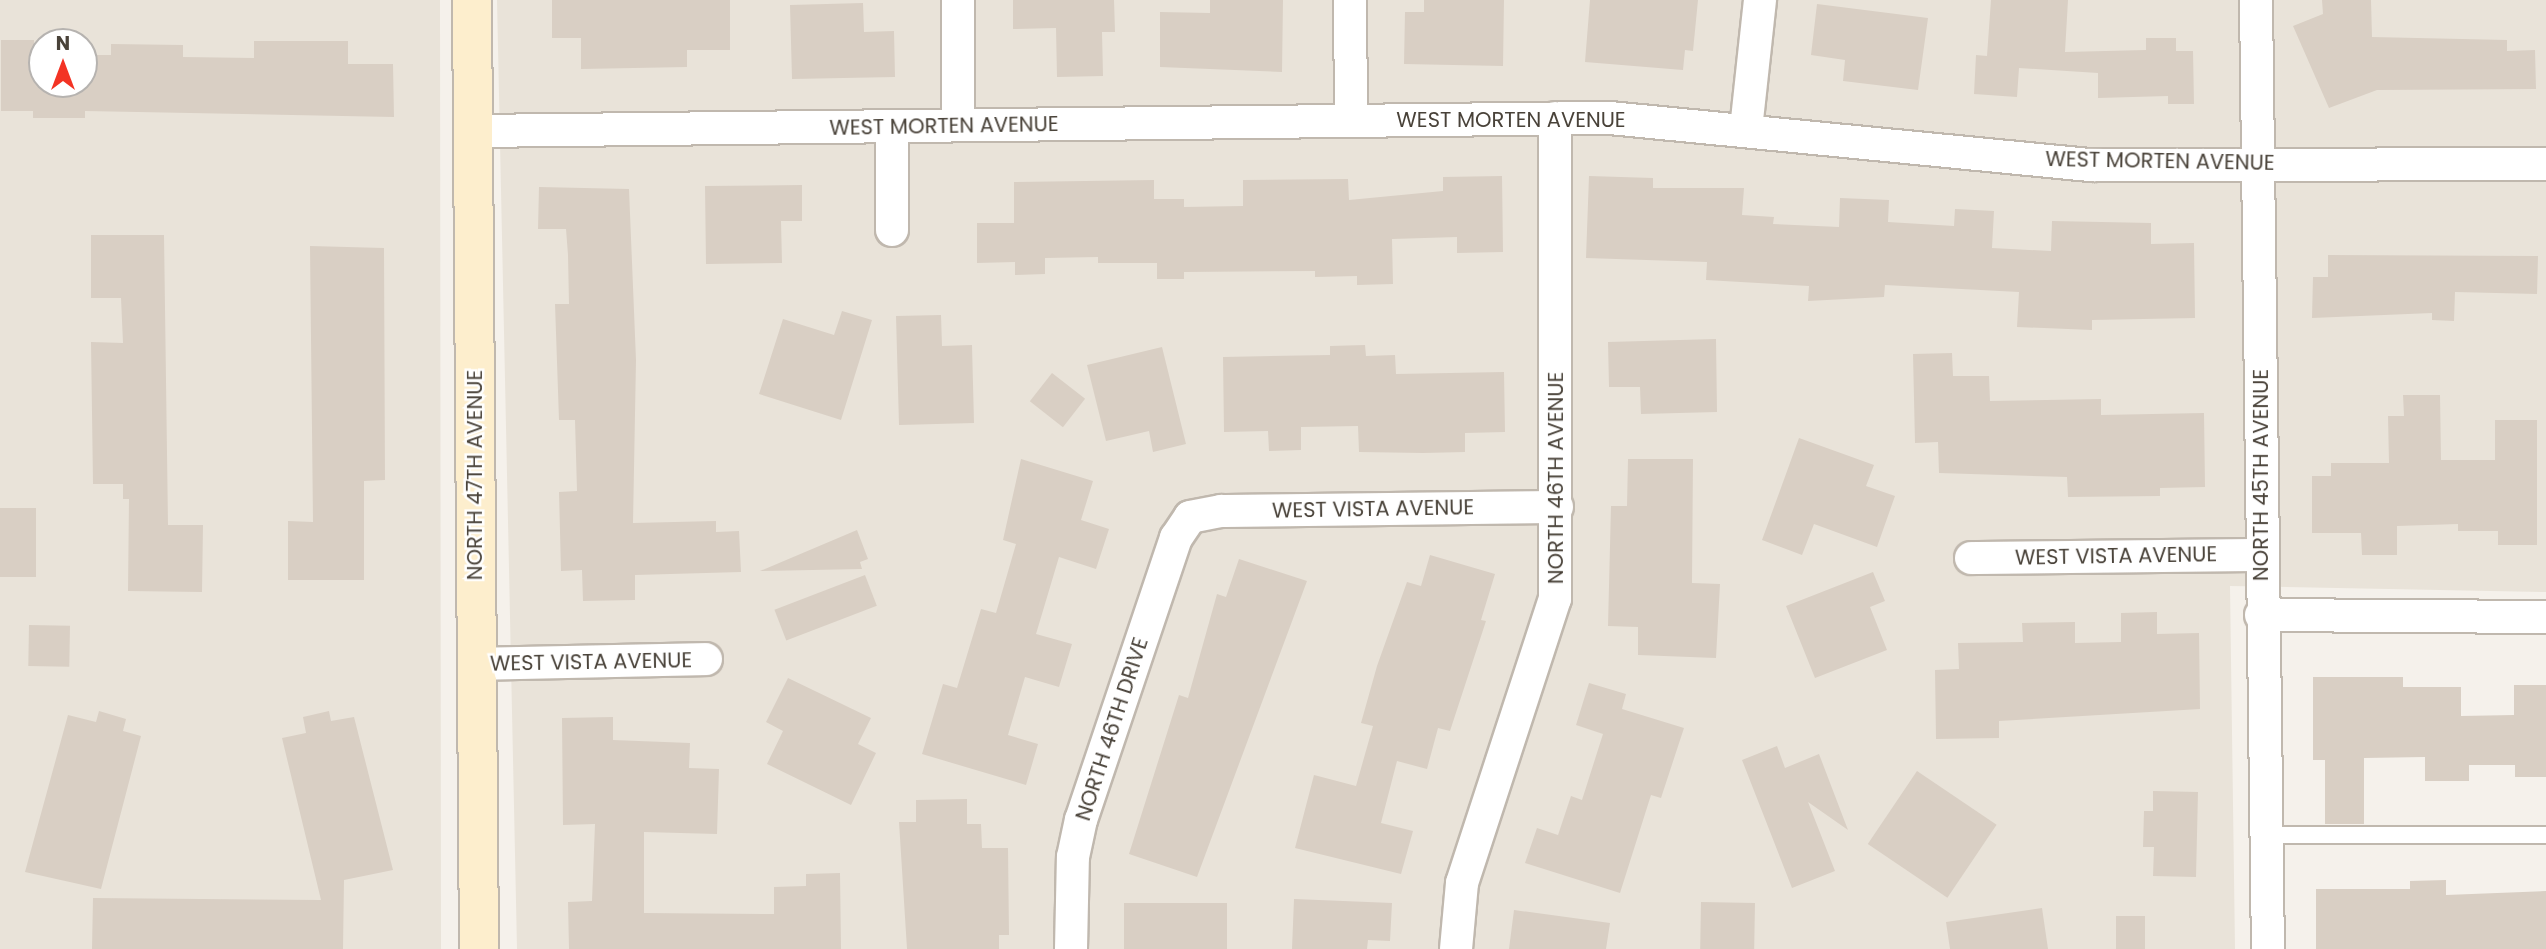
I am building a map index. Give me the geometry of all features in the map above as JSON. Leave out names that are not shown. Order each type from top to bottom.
[{"type":"street","name":"NORTH 47TH AVENUE","points":[[472,0],[479,949]]},
{"type":"street","points":[[958,0],[958,125]]},
{"type":"street","points":[[1350,0],[1350,121]]},
{"type":"street","points":[[1746,129],[1760,0]]},
{"type":"street","name":"NORTH 45TH AVENUE","points":[[2256,0],[2261,615],[2268,949]]},
{"type":"street","name":"WEST MORTEN AVENUE","points":[[474,131],[1555,118],[1746,129],[2093,165],[2546,164]]},
{"type":"street","name":"NORTH 46TH AVENUE","points":[[1455,949],[1462,883],[1555,599],[1555,118]]},
{"type":"street","points":[[892,127],[892,230]]},
{"type":"street","name":"WEST VISTA AVENUE","points":[[1190,517],[1221,511],[1557,507]]},
{"type":"street","name":"NORTH 46TH DRIVE","points":[[1071,949],[1073,857],[1081,820],[1176,538],[1190,517]]},
{"type":"street","name":"WEST VISTA AVENUE","points":[[1971,558],[2261,555]]},
{"type":"street","points":[[2261,615],[2546,617]]},
{"type":"street","name":"WEST VISTA AVENUE","points":[[476,664],[706,659]]},
{"type":"lane","points":[[2266,835],[2546,835]]},
{"type":"shaded area","points":[[0,0],[440,0],[441,949],[0,949]]},
{"type":"shaded area","points":[[497,0],[2546,0],[2546,592],[2230,586],[2235,949],[517,949]]},
{"type":"building","points":[[552,0],[730,0],[730,50],[687,50],[687,67],[581,69],[581,38],[552,38]]},
{"type":"building","points":[[1013,0],[1114,0],[1115,32],[1102,32],[1103,76],[1057,77],[1056,28],[1013,29]]},
{"type":"building","points":[[1210,0],[1283,0],[1282,72],[1160,67],[1160,12],[1210,13]]},
{"type":"building","points":[[1424,0],[1504,0],[1503,66],[1404,64],[1405,12],[1424,12]]},
{"type":"building","points":[[1590,0],[1698,0],[1693,51],[1685,50],[1683,70],[1585,62]]},
{"type":"building","points":[[1991,0],[2068,0],[2065,52],[2146,50],[2146,38],[2176,38],[2176,51],[2193,51],[2194,104],[2168,104],[2168,96],[2098,98],[2098,73],[2019,68],[2017,97],[1974,94],[1976,55],[1987,56]]},
{"type":"building","points":[[2322,0],[2371,0],[2372,37],[2507,40],[2507,51],[2535,50],[2536,89],[2377,90],[2329,108],[2293,26],[2323,14]]},
{"type":"building","points":[[863,3],[864,32],[894,31],[895,77],[792,79],[790,5]]},
{"type":"building","points":[[1817,4],[1928,18],[1918,90],[1843,81],[1845,60],[1811,55]]},
{"type":"building","points":[[1,40],[28,40],[28,98],[98,98],[98,55],[111,55],[111,44],[183,45],[183,57],[254,58],[254,41],[348,41],[348,64],[393,64],[394,117],[85,111],[85,118],[33,118],[33,111],[1,111]]},
{"type":"building","points":[[1502,176],[1503,252],[1457,253],[1457,237],[1392,239],[1393,284],[1357,285],[1357,276],[1315,277],[1315,271],[1184,272],[1184,279],[1157,279],[1157,263],[1098,263],[1098,257],[1045,258],[1045,274],[1015,275],[1015,262],[977,263],[977,223],[1014,223],[1014,182],[1154,180],[1154,199],[1184,199],[1184,207],[1243,206],[1243,180],[1348,179],[1349,200],[1443,191],[1443,177]]},
{"type":"building","points":[[1589,176],[1653,178],[1653,188],[1744,188],[1742,215],[1774,217],[1773,224],[1839,227],[1840,198],[1889,200],[1888,222],[1954,226],[1955,209],[1994,211],[1992,248],[2051,251],[2052,221],[2151,223],[2151,244],[2194,243],[2195,318],[2092,320],[2092,330],[2017,327],[2019,292],[1885,285],[1884,297],[1808,301],[1809,286],[1706,280],[1707,262],[1586,258]]},
{"type":"building","points":[[802,185],[802,221],[781,221],[782,263],[706,264],[705,186]]},
{"type":"building","points":[[539,187],[629,189],[636,360],[633,523],[716,521],[716,532],[739,531],[741,572],[635,575],[635,600],[583,601],[582,570],[561,571],[559,492],[577,491],[575,420],[559,420],[555,304],[569,304],[568,255],[566,229],[538,229]]},
{"type":"building","points":[[91,235],[164,235],[168,525],[203,525],[202,592],[128,591],[129,499],[123,499],[123,484],[93,484],[91,342],[123,343],[121,298],[91,298]]},
{"type":"building","points":[[310,246],[384,248],[385,480],[364,481],[364,580],[288,580],[288,521],[313,522]]},
{"type":"building","points":[[2328,255],[2538,256],[2537,294],[2455,292],[2454,321],[2432,320],[2432,313],[2312,318],[2313,277],[2328,277]]},
{"type":"building","points":[[842,311],[872,320],[841,420],[759,394],[783,319],[834,335]]},
{"type":"building","points":[[941,315],[942,346],[972,345],[974,423],[899,425],[896,316]]},
{"type":"building","points":[[1716,339],[1717,412],[1641,414],[1640,387],[1609,387],[1608,342]]},
{"type":"building","points":[[1365,345],[1366,356],[1395,355],[1396,374],[1504,372],[1505,432],[1465,433],[1465,452],[1423,453],[1359,452],[1358,426],[1301,427],[1301,450],[1269,451],[1268,431],[1224,432],[1223,357],[1330,355],[1330,346]]},
{"type":"building","points":[[1162,347],[1186,444],[1153,452],[1149,431],[1106,441],[1087,365]]},
{"type":"building","points":[[1952,353],[1953,376],[1989,376],[1990,401],[2101,399],[2101,415],[2204,413],[2205,487],[2160,488],[2160,496],[2068,497],[2067,477],[1939,473],[1938,442],[1915,443],[1913,354]]},
{"type":"building","points":[[1052,373],[1085,399],[1063,427],[1030,401]]},
{"type":"building","points":[[2403,395],[2440,395],[2441,460],[2495,460],[2495,420],[2537,420],[2537,545],[2498,545],[2498,531],[2458,531],[2458,524],[2397,526],[2397,555],[2362,555],[2361,533],[2312,533],[2312,476],[2331,476],[2331,463],[2389,463],[2388,416],[2404,416]]},
{"type":"building","points":[[1799,438],[1874,465],[1866,486],[1895,496],[1877,547],[1814,524],[1802,555],[1762,540]]},
{"type":"building","points":[[1021,459],[1093,481],[1081,520],[1109,529],[1096,569],[1059,557],[1036,634],[1072,644],[1059,687],[1025,677],[1008,735],[1038,744],[1026,785],[922,754],[943,684],[957,688],[981,609],[996,613],[1016,544],[1003,540]]},
{"type":"building","points":[[1628,459],[1693,459],[1692,583],[1720,584],[1716,658],[1638,655],[1638,627],[1608,626],[1611,506],[1627,506]]},
{"type":"building","points":[[0,508],[36,508],[36,577],[0,577]]},
{"type":"building","points":[[857,530],[868,559],[860,562],[862,569],[760,571]]},
{"type":"building","points":[[1430,555],[1495,574],[1481,620],[1486,621],[1450,731],[1438,728],[1427,769],[1397,761],[1381,823],[1413,831],[1401,874],[1295,848],[1314,775],[1356,786],[1373,726],[1361,723],[1377,666],[1407,582],[1421,586]]},
{"type":"building","points":[[1239,559],[1307,581],[1197,877],[1129,854],[1179,695],[1188,698],[1217,594],[1226,597]]},
{"type":"building","points":[[1873,572],[1885,601],[1870,607],[1887,650],[1815,678],[1786,606]]},
{"type":"building","points":[[865,575],[877,606],[786,641],[774,610]]},
{"type":"building","points":[[2157,612],[2157,634],[2199,633],[2200,709],[1999,721],[1999,738],[1936,739],[1935,670],[1959,669],[1958,643],[2023,642],[2022,623],[2075,622],[2075,643],[2121,642],[2121,613]]},
{"type":"building","points":[[29,625],[70,626],[69,667],[28,666]]},
{"type":"building","points":[[2313,677],[2403,677],[2403,687],[2461,687],[2461,716],[2514,715],[2514,685],[2546,685],[2546,777],[2515,777],[2515,765],[2469,765],[2469,781],[2425,781],[2425,757],[2364,758],[2364,824],[2325,824],[2325,760],[2313,760]]},
{"type":"building","points":[[788,678],[871,718],[858,744],[876,753],[851,805],[767,764],[783,731],[766,722]]},
{"type":"building","points":[[1589,683],[1626,694],[1622,709],[1684,728],[1661,798],[1651,795],[1620,893],[1525,863],[1537,828],[1558,835],[1571,796],[1582,800],[1603,734],[1576,725]]},
{"type":"building","points":[[99,711],[126,719],[123,731],[141,736],[101,889],[25,872],[68,715],[96,722]]},
{"type":"building","points":[[329,711],[331,721],[354,717],[393,870],[344,880],[343,949],[92,949],[93,898],[321,900],[282,738],[306,733],[303,717]]},
{"type":"building","points":[[613,717],[613,740],[690,743],[689,768],[719,769],[717,834],[644,832],[644,913],[774,914],[774,887],[806,886],[806,874],[840,873],[841,949],[569,949],[568,902],[592,901],[595,824],[563,825],[562,718]]},
{"type":"building","points":[[1777,746],[1785,768],[1819,754],[1848,830],[1808,802],[1835,871],[1792,888],[1742,760]]},
{"type":"building","points":[[1917,771],[1997,825],[1947,898],[1868,844]]},
{"type":"building","points":[[2153,791],[2198,792],[2196,877],[2153,876],[2154,847],[2143,847],[2144,811],[2153,811]]},
{"type":"building","points":[[967,799],[967,824],[981,824],[982,848],[1008,848],[1009,935],[999,935],[999,949],[907,949],[899,822],[916,822],[916,800]]},
{"type":"building","points":[[2446,880],[2446,895],[2546,891],[2546,949],[2316,949],[2316,889],[2410,889],[2410,881]]},
{"type":"building","points":[[1294,899],[1392,903],[1390,941],[1368,940],[1367,949],[1292,949]]},
{"type":"building","points":[[1701,902],[1755,903],[1754,949],[1700,949]]},
{"type":"building","points":[[1124,903],[1227,903],[1227,949],[1124,949]]},
{"type":"building","points":[[2042,908],[2048,949],[1950,949],[1946,922]]},
{"type":"building","points":[[1514,910],[1610,923],[1606,949],[1509,949]]},
{"type":"building","points":[[2116,916],[2145,916],[2145,949],[2116,949]]}]
